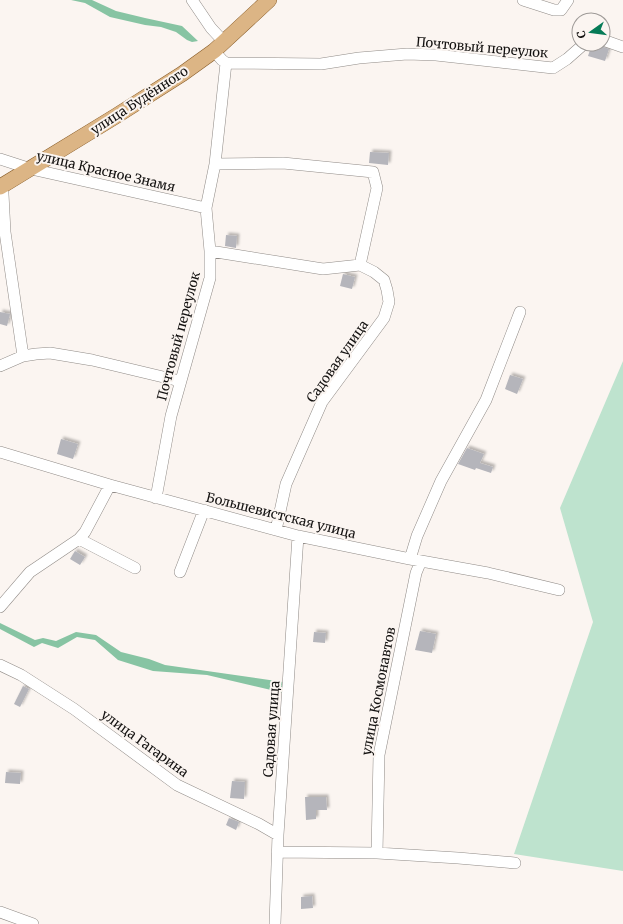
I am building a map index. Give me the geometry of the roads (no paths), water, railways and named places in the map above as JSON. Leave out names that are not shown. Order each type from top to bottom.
[{"type":"main road","name":"улица Будённого","points":[[0,187],[182,74],[219,46],[269,0]]},
{"type":"street","points":[[192,0],[211,28],[219,46],[222,60],[226,63]]},
{"type":"street","points":[[523,0],[554,10],[561,10],[568,0]]},
{"type":"street","points":[[611,43],[623,47]]},
{"type":"street","name":"Почтовый переулок","points":[[156,498],[170,416],[210,278],[210,251],[206,208],[215,164],[226,63],[321,64],[359,58],[406,54],[436,55],[552,68],[568,59],[575,52]]},
{"type":"street","name":"улица Красное Знамя","points":[[0,159],[31,169],[206,208]]},
{"type":"street","points":[[210,251],[323,269],[360,265],[376,188],[373,172],[283,163],[215,164]]},
{"type":"street","points":[[0,187],[3,194],[5,232],[23,356]]},
{"type":"street","name":"Садовая улица","points":[[276,530],[286,484],[322,402],[384,318],[389,302],[384,280],[374,272],[360,265]]},
{"type":"street","points":[[410,559],[417,536],[441,481],[486,400],[520,312]]},
{"type":"street","points":[[0,366],[23,356],[50,353],[92,360],[180,381]]},
{"type":"street","name":"Большевистская улица","points":[[0,452],[156,498],[298,536],[488,574],[559,590]]},
{"type":"street","points":[[0,607],[30,572],[79,539],[85,532],[110,485]]},
{"type":"street","points":[[180,572],[204,510]]},
{"type":"street","name":"Садовая улица","points":[[275,924],[278,835],[298,536]]},
{"type":"street","points":[[79,539],[136,568]]},
{"type":"street","name":"улица Космонавтов","points":[[377,853],[379,755],[416,573],[421,561]]},
{"type":"street","name":"улица Гагарина","points":[[0,665],[21,675],[74,709],[177,785],[259,824],[278,835]]},
{"type":"street","points":[[277,852],[377,853],[458,858],[515,864]]},
{"type":"street","points":[[0,912],[33,924]]}]
